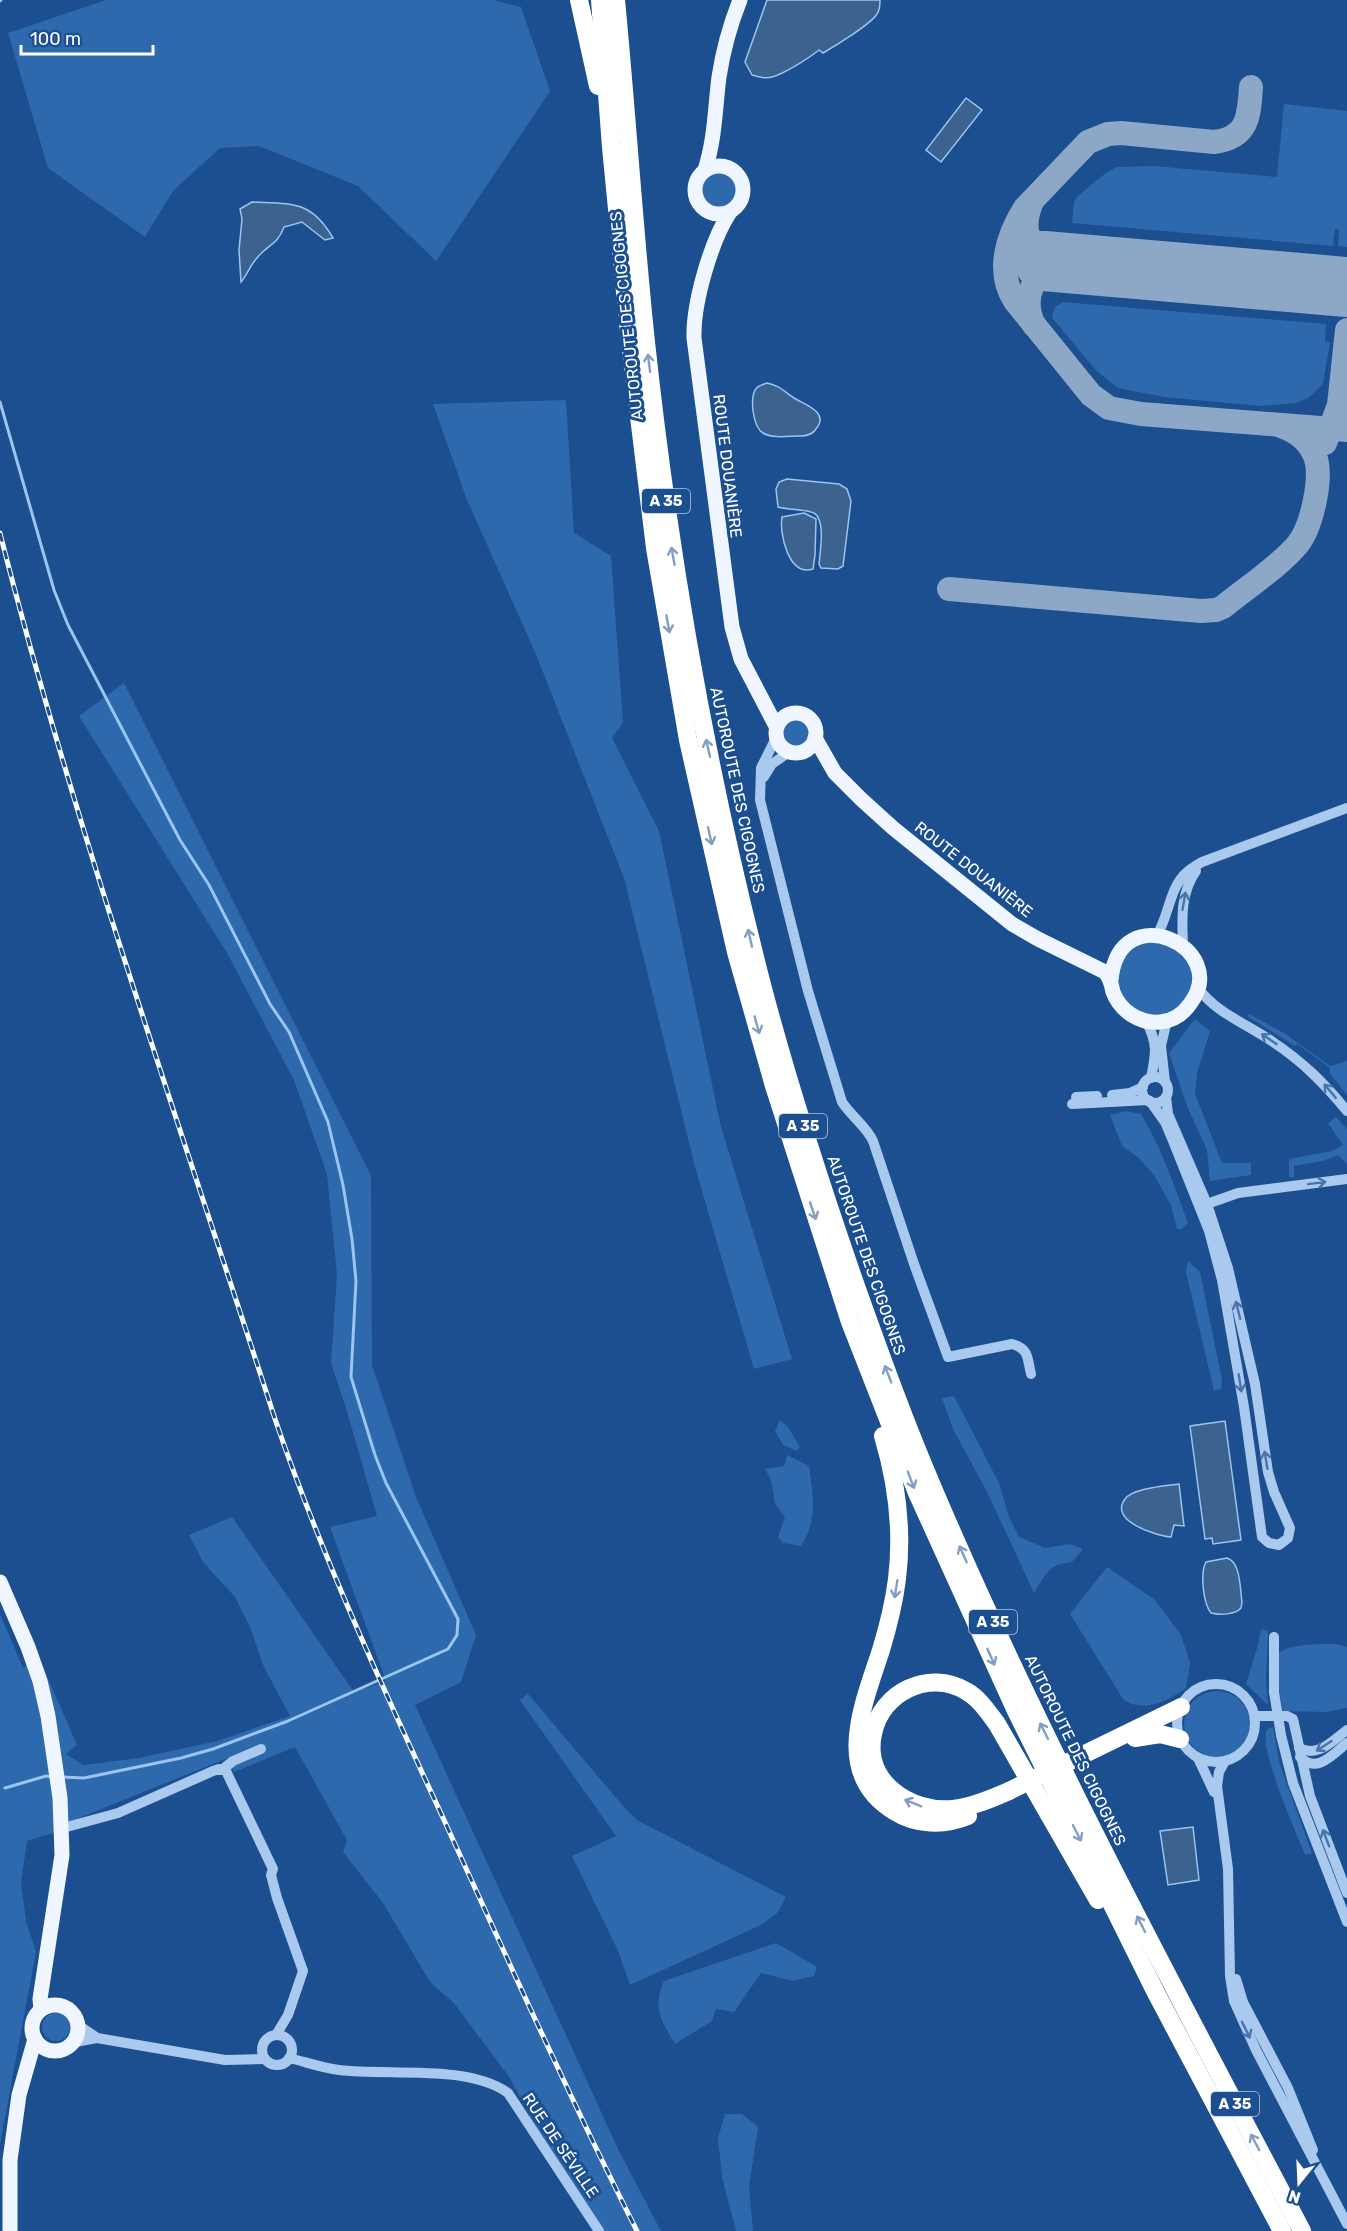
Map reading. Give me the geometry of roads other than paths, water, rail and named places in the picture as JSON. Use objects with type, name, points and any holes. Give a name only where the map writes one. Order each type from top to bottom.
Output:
[{"type":"highway","points":[[579,0],[611,147]]},
{"type":"highway","name":"AUTOROUTE DES CIGOGNES","points":[[600,0],[611,147],[655,548],[688,740],[736,952],[770,1074],[859,1347],[917,1493],[1016,1711],[1155,1991],[1282,2231]]},
{"type":"highway","name":"AUTOROUTE DES CIGOGNES","points":[[616,0],[646,342],[671,546],[705,735],[752,948],[789,1080],[824,1193],[876,1344],[932,1486],[1031,1706],[1168,1976],[1302,2231]]},
{"type":"highway","points":[[859,1347],[892,1466],[897,1495],[900,1541],[891,1616],[858,1724],[856,1744],[860,1766],[870,1789],[883,1803],[900,1814],[919,1821],[934,1823],[956,1820],[1181,1707]]},
{"type":"highway","points":[[1011,1794],[978,1804],[943,1809],[917,1805],[897,1795],[879,1775],[873,1759],[871,1744],[875,1726],[885,1708],[894,1697],[906,1689],[931,1682],[951,1684],[965,1690],[978,1700],[997,1724],[1059,1835],[1155,1991]]},
{"type":"highway","points":[[1098,1750],[1152,1734],[1180,1739]]},
{"type":"main road","points":[[727,167],[720,150],[716,124],[717,96],[724,51],[740,0]]},
{"type":"main road","points":[[705,170],[712,166],[727,167],[739,175],[744,190],[739,203],[730,212],[715,214],[706,211],[697,200],[695,193],[697,181],[705,170],[716,124]]},
{"type":"main road","name":"ROUTE DOUANIÈRE","points":[[706,211],[714,243]]},
{"type":"main road","name":"ROUTE DOUANIÈRE","points":[[730,212],[714,243],[695,311],[693,328],[732,627],[741,659],[776,732]]},
{"type":"main road","name":"ROUTE DOUANIÈRE","points":[[758,691],[773,703],[793,713]]},
{"type":"main road","points":[[793,713],[808,717],[815,726],[815,738],[811,747],[795,753],[779,745],[776,732],[782,718],[793,713]]},
{"type":"main road","name":"ROUTE DOUANIÈRE","points":[[815,738],[835,773],[875,813],[1004,918],[1038,939],[1105,972],[1111,980]]},
{"type":"main road","name":"ROUTE DOUANIÈRE","points":[[795,753],[835,773]]},
{"type":"main road","points":[[1157,935],[1171,938],[1184,945],[1191,954],[1199,976],[1198,988],[1193,1001],[1184,1011],[1167,1020],[1146,1021],[1135,1017],[1118,1002],[1111,980],[1116,958],[1129,943],[1138,938],[1157,935]]},
{"type":"main road","name":"ROUTE DOUANIÈRE","points":[[1074,956],[1116,958]]},
{"type":"main road","points":[[0,1581],[40,1681],[48,1716],[63,1828],[62,1855],[40,1999],[41,2009]]},
{"type":"main road","points":[[43,1978],[47,1991],[59,2006]]},
{"type":"main road","points":[[10,2231],[9,2160],[21,2086],[35,2039],[33,2027],[35,2018],[41,2009],[50,2005],[59,2006],[71,2012],[78,2025],[78,2036],[75,2042],[62,2050],[52,2051],[44,2056],[21,2086]]},
{"type":"main road","points":[[35,2039],[52,2051]]},
{"type":"street","points":[[776,732],[761,768],[760,800],[808,991],[840,1096],[849,1112],[870,1134],[873,1141],[948,1357],[1012,1344],[1026,1351],[1030,1374]]},
{"type":"street","points":[[760,782],[772,764],[795,753]]},
{"type":"street","points":[[1157,935],[1163,925],[1173,894],[1185,873],[1202,862],[1345,808]]},
{"type":"street","points":[[1184,945],[1182,919],[1185,894],[1188,882],[1202,862]]},
{"type":"street","points":[[1198,988],[1206,999],[1219,1009],[1273,1042],[1313,1071],[1347,1111]]},
{"type":"street","points":[[1146,1021],[1155,1036],[1156,1053],[1143,1094],[1165,1122],[1209,1231],[1231,1326],[1263,1538],[1269,1543],[1279,1545],[1288,1538],[1290,1528],[1268,1472],[1255,1384],[1228,1268],[1207,1204],[1168,1114],[1166,1097],[1168,1090],[1161,1046],[1167,1020]]},
{"type":"street","points":[[1165,1082],[1159,1078],[1124,1095],[1074,1100],[1160,1102],[1166,1097]]},
{"type":"street","points":[[1207,1204],[1238,1193],[1347,1179]]},
{"type":"street","points":[[1274,1637],[1274,1692],[1281,1735],[1293,1783],[1347,1922]]},
{"type":"street","points":[[1198,1758],[1215,1762],[1225,1761],[1244,1752],[1249,1745],[1255,1716],[1251,1703],[1233,1687],[1221,1684],[1200,1687],[1185,1700],[1178,1722],[1180,1739],[1198,1758],[1218,1807]]},
{"type":"street","points":[[1255,1716],[1287,1716],[1293,1719],[1310,1796],[1347,1893]]},
{"type":"street","points":[[1299,1753],[1319,1751],[1347,1730]]},
{"type":"street","points":[[1299,1753],[1307,1764],[1314,1765],[1322,1762],[1347,1743]]},
{"type":"street","points":[[63,1828],[118,1813],[213,1771],[223,1769],[226,1764],[261,1749]]},
{"type":"street","points":[[1225,1761],[1217,1778],[1218,1807],[1228,1869],[1230,1986],[1234,2001],[1256,2050],[1347,2224]]},
{"type":"street","points":[[223,1769],[229,1774],[273,1869],[271,1875],[303,1971],[281,2036],[290,2053]]},
{"type":"street","points":[[1230,1953],[1243,2002],[1274,2059],[1309,2138],[1319,2171]]},
{"type":"street","name":"RUE DE SÉVILLE","points":[[78,2025],[97,2038]]},
{"type":"street","points":[[264,2053],[266,2039],[281,2036]]},
{"type":"street","name":"RUE DE SÉVILLE","points":[[75,2042],[97,2038],[218,2059],[236,2060],[264,2053],[276,2064],[281,2064],[290,2053],[338,2070],[465,2077],[499,2086],[508,2093],[599,2231]]},
{"type":"street","points":[[1256,2050],[1274,2059]]},
{"type":"waterway","points":[[0,402],[54,590],[68,625],[180,840],[209,885],[270,1004],[289,1032],[328,1122],[343,1185],[356,1281],[351,1377],[386,1483],[458,1619],[457,1635],[448,1649],[288,1721],[213,1749],[181,1758],[84,1778],[62,1777]]},
{"type":"waterway","points":[[5,1788],[46,1776],[52,1777]]},
{"type":"railway","points":[[0,533],[95,868],[293,1470],[333,1572],[398,1721],[563,2078],[637,2231]]}]
